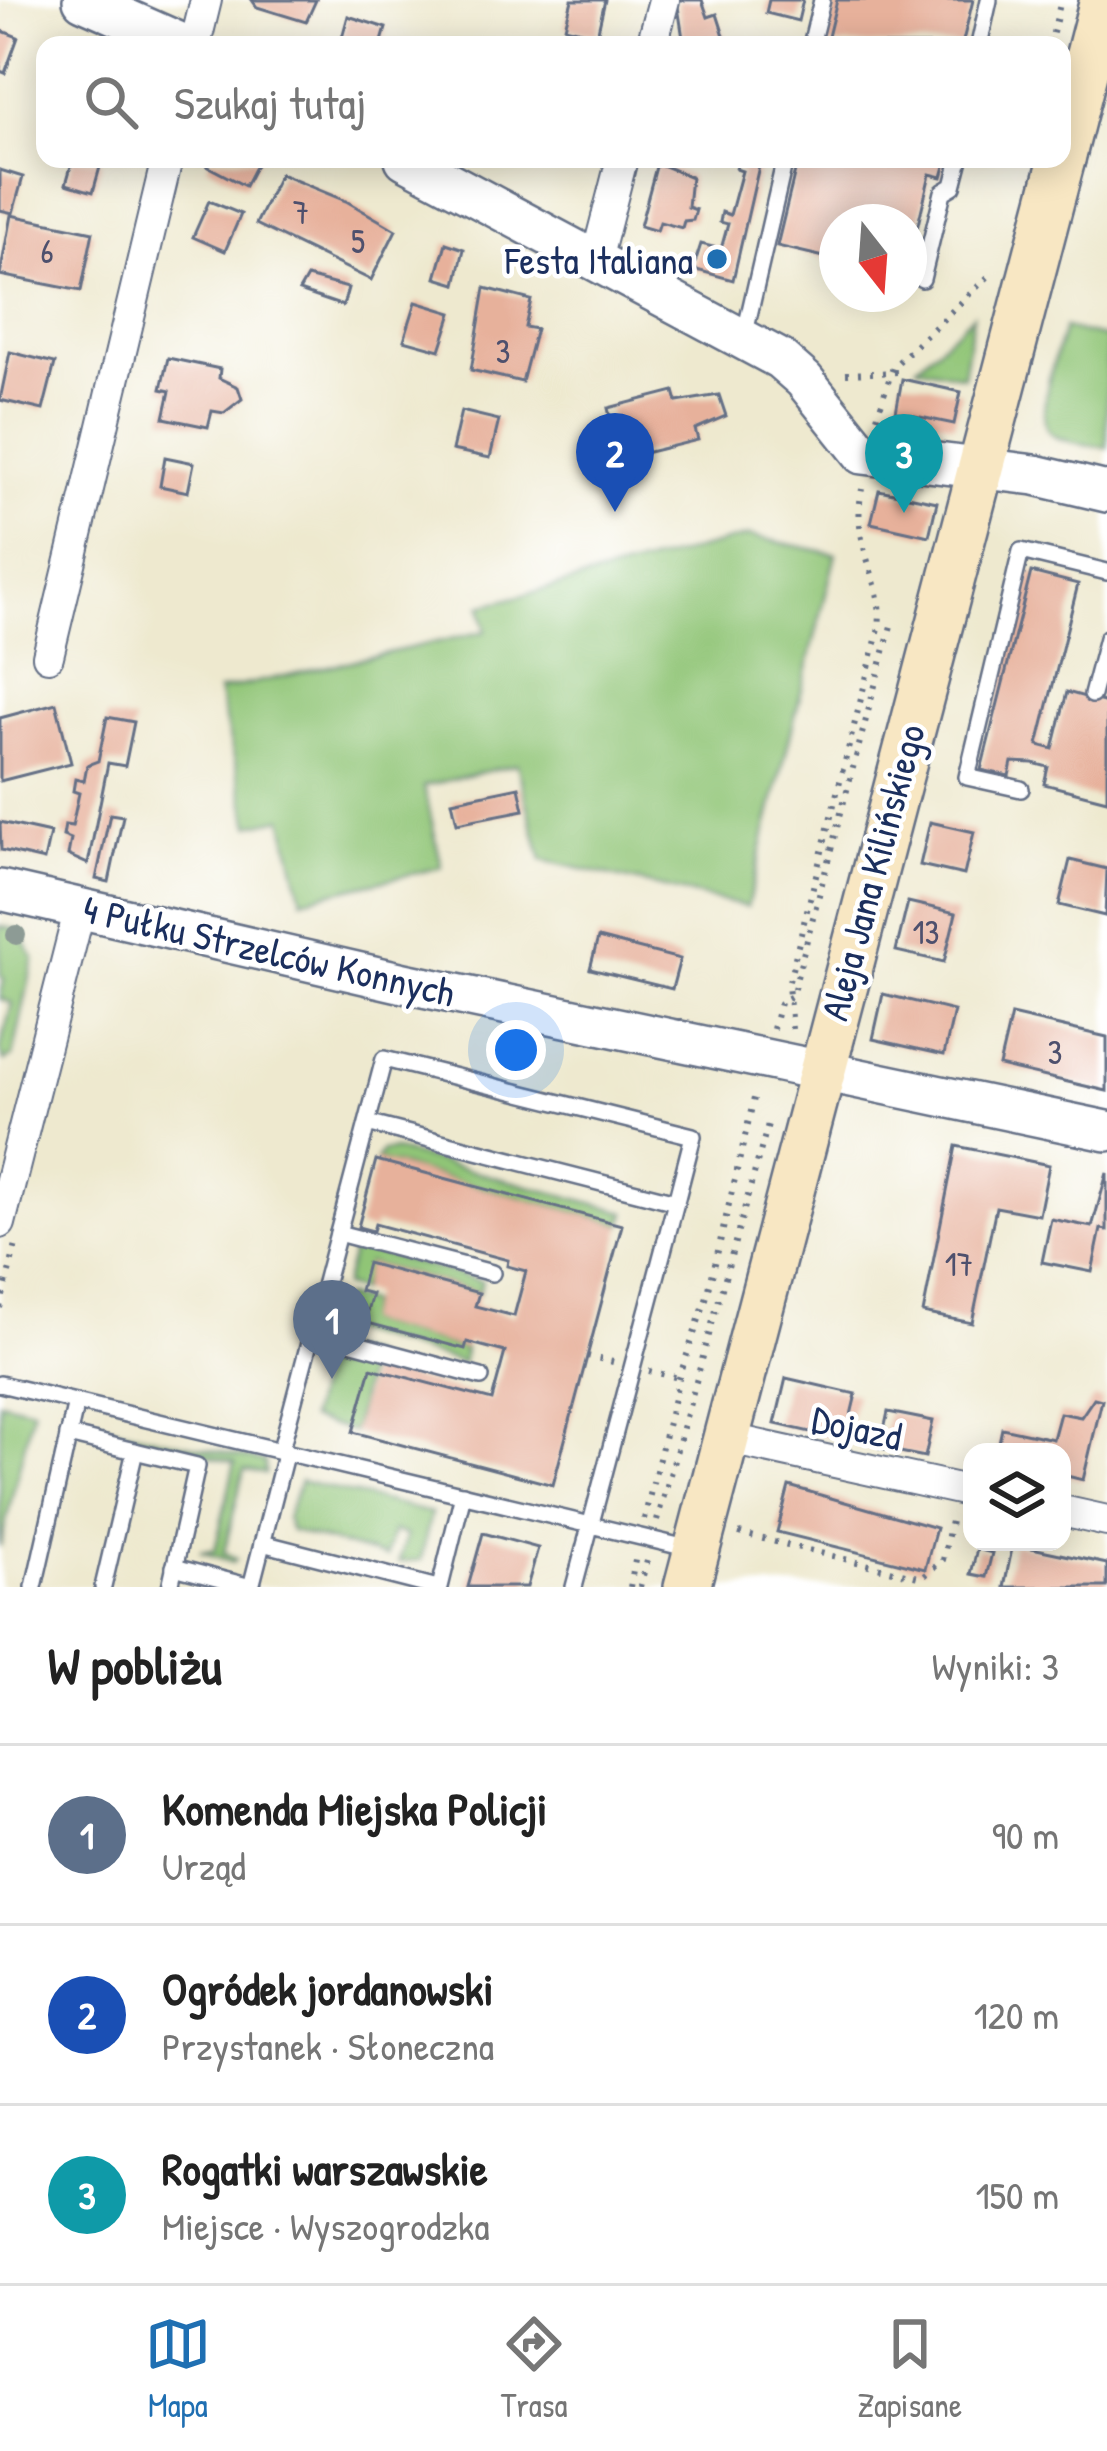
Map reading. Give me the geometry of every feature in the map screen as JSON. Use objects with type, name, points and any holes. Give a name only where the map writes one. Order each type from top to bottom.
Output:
[{"type":"main road","name":"Aleja Jana Kilińskiego","points":[[1071,87],[1103,0]]},
{"type":"main road","name":"Aleja Jana Kilińskiego","points":[[692,1569],[725,1438],[793,1053],[983,469],[1060,168]]},
{"type":"street","points":[[83,0],[165,36]]},
{"type":"street","points":[[197,36],[206,0]]},
{"type":"street","points":[[654,36],[664,0]]},
{"type":"street","points":[[48,656],[165,168]]},
{"type":"street","points":[[422,168],[794,370],[866,454],[1107,492]]},
{"type":"street","points":[[596,260],[620,168]]},
{"type":"street","name":"4 Pułku Strzelców Konnych","points":[[0,890],[404,983],[793,1053],[1107,1131]]},
{"type":"street","points":[[9,1231],[80,908]]},
{"type":"street","name":"Dojazd","points":[[725,1438],[962,1502]]},
{"type":"street","points":[[1071,1513],[1107,1521]]},
{"type":"lane","points":[[813,36],[822,0]]},
{"type":"lane","points":[[981,36],[989,0]]},
{"type":"lane","points":[[743,340],[783,168]]},
{"type":"lane","points":[[927,259],[943,193],[953,186],[957,168]]},
{"type":"lane","points":[[1021,789],[967,777],[1021,551],[1107,572]]},
{"type":"lane","points":[[1092,695],[1107,638]]},
{"type":"lane","points":[[174,1567],[251,1587],[383,1060],[693,1136],[574,1587]]},
{"type":"lane","points":[[367,1123],[676,1202]]},
{"type":"lane","points":[[338,1233],[492,1273]]},
{"type":"lane","points":[[312,1332],[481,1376]]},
{"type":"lane","points":[[0,1384],[646,1537],[692,1569]]},
{"type":"lane","points":[[34,1587],[76,1402]]},
{"type":"lane","points":[[68,1436],[197,1466],[170,1587]]},
{"type":"lane","points":[[103,1587],[135,1451]]},
{"type":"lane","points":[[262,1543],[437,1587],[463,1494]]},
{"type":"path","points":[[1052,36],[1061,0]]},
{"type":"path","points":[[793,1053],[788,999],[879,628],[879,602],[856,518],[866,454],[888,373],[992,276],[996,257]]},
{"type":"path","points":[[846,374],[900,372]]},
{"type":"path","points":[[793,1053],[780,1003],[788,999],[892,622]]},
{"type":"path","points":[[640,1587],[646,1537],[758,1096],[738,1084]]},
{"type":"path","points":[[630,1587],[754,1156],[771,1116]]},
{"type":"path","points":[[0,1309],[9,1231]]},
{"type":"path","points":[[739,1533],[922,1578],[943,1560],[962,1502]]},
{"type":"green space","points":[[973,315],[963,376],[917,366]]},
{"type":"green space","points":[[1064,328],[1107,338],[1107,448],[1062,439],[1045,425],[1048,382]]},
{"type":"green space","points":[[749,536],[836,554],[747,907],[542,860],[517,764],[424,786],[442,867],[302,899],[283,818],[250,825],[218,691],[486,631],[481,606]]},
{"type":"green space","points":[[0,926],[18,930],[34,958],[13,1057],[4,1061],[0,1050],[12,1003],[0,999],[4,978],[0,976]]},
{"type":"green space","points":[[394,1150],[626,1212],[622,1225],[376,1160],[382,1151]]},
{"type":"green space","points":[[359,1248],[482,1281],[479,1293],[368,1263],[360,1291],[343,1286],[352,1252]]},
{"type":"green space","points":[[341,1299],[369,1303],[365,1322],[465,1349],[462,1363],[336,1328]]},
{"type":"green space","points":[[338,1347],[369,1355],[353,1432],[309,1419],[326,1350]]},
{"type":"green space","points":[[0,1401],[33,1409],[0,1547]]},
{"type":"green space","points":[[87,1422],[265,1462],[265,1474],[244,1470],[224,1552],[236,1559],[200,1551],[215,1550],[235,1462],[86,1427]]},
{"type":"green space","points":[[300,1481],[431,1513],[421,1560],[399,1562],[406,1535],[393,1531],[386,1557],[291,1531],[286,1518]]},
{"type":"building","points":[[252,0],[316,0],[306,22],[257,7]]},
{"type":"building","points":[[572,0],[605,0],[597,35],[565,27]]},
{"type":"building","points":[[677,0],[702,0],[708,17],[717,14],[724,36],[683,36]]},
{"type":"building","points":[[769,0],[803,0],[798,21],[766,13]]},
{"type":"building","points":[[837,0],[973,0],[964,36],[828,36]]},
{"type":"building","points":[[348,16],[386,28],[384,36],[342,36]]},
{"type":"building","points":[[0,30],[18,37],[5,73],[0,71]]},
{"type":"building","points":[[70,168],[100,168],[93,192],[66,184]]},
{"type":"building","points":[[211,168],[254,168],[245,186]]},
{"type":"building","points":[[656,168],[691,177],[688,207],[696,210],[693,220],[684,221],[682,228],[660,222],[657,231],[640,226]]},
{"type":"building","points":[[759,168],[733,280],[693,269],[701,244],[721,249],[728,224],[720,222],[722,212],[730,215],[742,171],[736,169]]},
{"type":"building","points":[[796,168],[944,168],[942,177],[930,174],[923,204],[819,204],[819,256],[777,246]]},
{"type":"building","points":[[0,170],[23,177],[13,213],[0,210]]},
{"type":"building","points":[[280,174],[346,201],[396,230],[371,280],[256,224]]},
{"type":"building","points":[[209,201],[241,214],[225,251],[193,237]]},
{"type":"building","points":[[11,215],[93,232],[81,291],[0,275]]},
{"type":"building","points":[[446,243],[464,249],[456,284],[436,278]]},
{"type":"building","points":[[307,277],[348,288],[343,306],[299,291]]},
{"type":"building","points":[[485,288],[531,300],[525,327],[536,329],[522,382],[471,370]]},
{"type":"building","points":[[416,302],[452,313],[440,350],[404,340]]},
{"type":"building","points":[[10,352],[55,363],[43,410],[0,400]]},
{"type":"building","points":[[168,358],[220,369],[219,378],[238,387],[242,399],[224,413],[212,411],[208,427],[164,418],[170,391],[161,389]]},
{"type":"building","points":[[902,379],[961,392],[954,424],[896,412]]},
{"type":"building","points":[[674,391],[677,402],[719,395],[726,416],[695,429],[698,440],[620,459],[608,408]]},
{"type":"building","points":[[461,411],[499,420],[490,458],[452,450]]},
{"type":"building","points":[[165,457],[194,463],[188,492],[160,486]]},
{"type":"building","points":[[879,490],[937,502],[929,536],[871,523]]},
{"type":"building","points":[[1031,572],[1078,584],[1038,745],[1053,749],[1067,692],[1107,703],[1107,800],[1044,784],[1048,767],[1033,763],[1012,762],[1009,776],[981,770]]},
{"type":"building","points":[[56,703],[71,763],[0,781],[0,718]]},
{"type":"building","points":[[107,717],[134,722],[125,766],[108,763],[88,864],[68,855],[71,839],[63,836],[65,825],[72,826],[79,793],[73,791],[75,779],[84,781],[87,765],[98,761]]},
{"type":"building","points":[[519,787],[524,810],[457,823],[452,801]]},
{"type":"building","points":[[110,814],[123,816],[109,882],[96,879]]},
{"type":"building","points":[[0,822],[50,833],[44,860],[1,850]]},
{"type":"building","points":[[930,822],[974,832],[964,875],[920,865]]},
{"type":"building","points":[[1070,860],[1107,869],[1105,916],[1059,905]]},
{"type":"building","points":[[908,902],[956,913],[944,962],[896,951]]},
{"type":"building","points":[[598,938],[680,959],[672,989],[590,969]]},
{"type":"building","points":[[883,994],[954,1011],[944,1055],[873,1039]]},
{"type":"building","points":[[1011,1015],[1107,1037],[1107,1091],[999,1066]]},
{"type":"building","points":[[956,1146],[1049,1165],[1039,1215],[996,1207],[972,1323],[923,1313]]},
{"type":"building","points":[[376,1160],[622,1225],[553,1485],[353,1432],[371,1368],[492,1400],[505,1352],[467,1342],[465,1349],[364,1322],[372,1294],[360,1291],[367,1263],[479,1293],[475,1306],[514,1316],[526,1271],[507,1266],[508,1260],[375,1224],[373,1231],[358,1227]]},
{"type":"building","points":[[1107,1173],[1107,1230],[1101,1229],[1092,1272],[1042,1262],[1051,1219],[1092,1227]]},
{"type":"building","points":[[786,1378],[856,1394],[845,1440],[775,1424]]},
{"type":"building","points":[[1094,1398],[1102,1400],[1083,1480],[1071,1477],[1071,1443],[999,1443],[1002,1428],[1053,1439],[1060,1413],[1081,1417]]},
{"type":"building","points":[[888,1412],[933,1421],[925,1457],[880,1448]]},
{"type":"building","points":[[789,1486],[936,1528],[925,1569],[777,1532]]},
{"type":"building","points":[[483,1533],[538,1548],[527,1587],[468,1587]]},
{"type":"building","points":[[977,1551],[992,1553],[986,1577],[971,1574]]},
{"type":"building","points":[[1012,1551],[1046,1551],[1107,1564],[1107,1587],[1004,1587]]},
{"type":"place","name":"Festa Italiana","points":[[717,259]]},
{"type":"place","name":"Ogródek jordanowski","points":[[615,512]]},
{"type":"place","name":"Rogatki warszawskie","points":[[904,513]]},
{"type":"place","name":"Komenda Miejska Policji","points":[[332,1379]]}]
